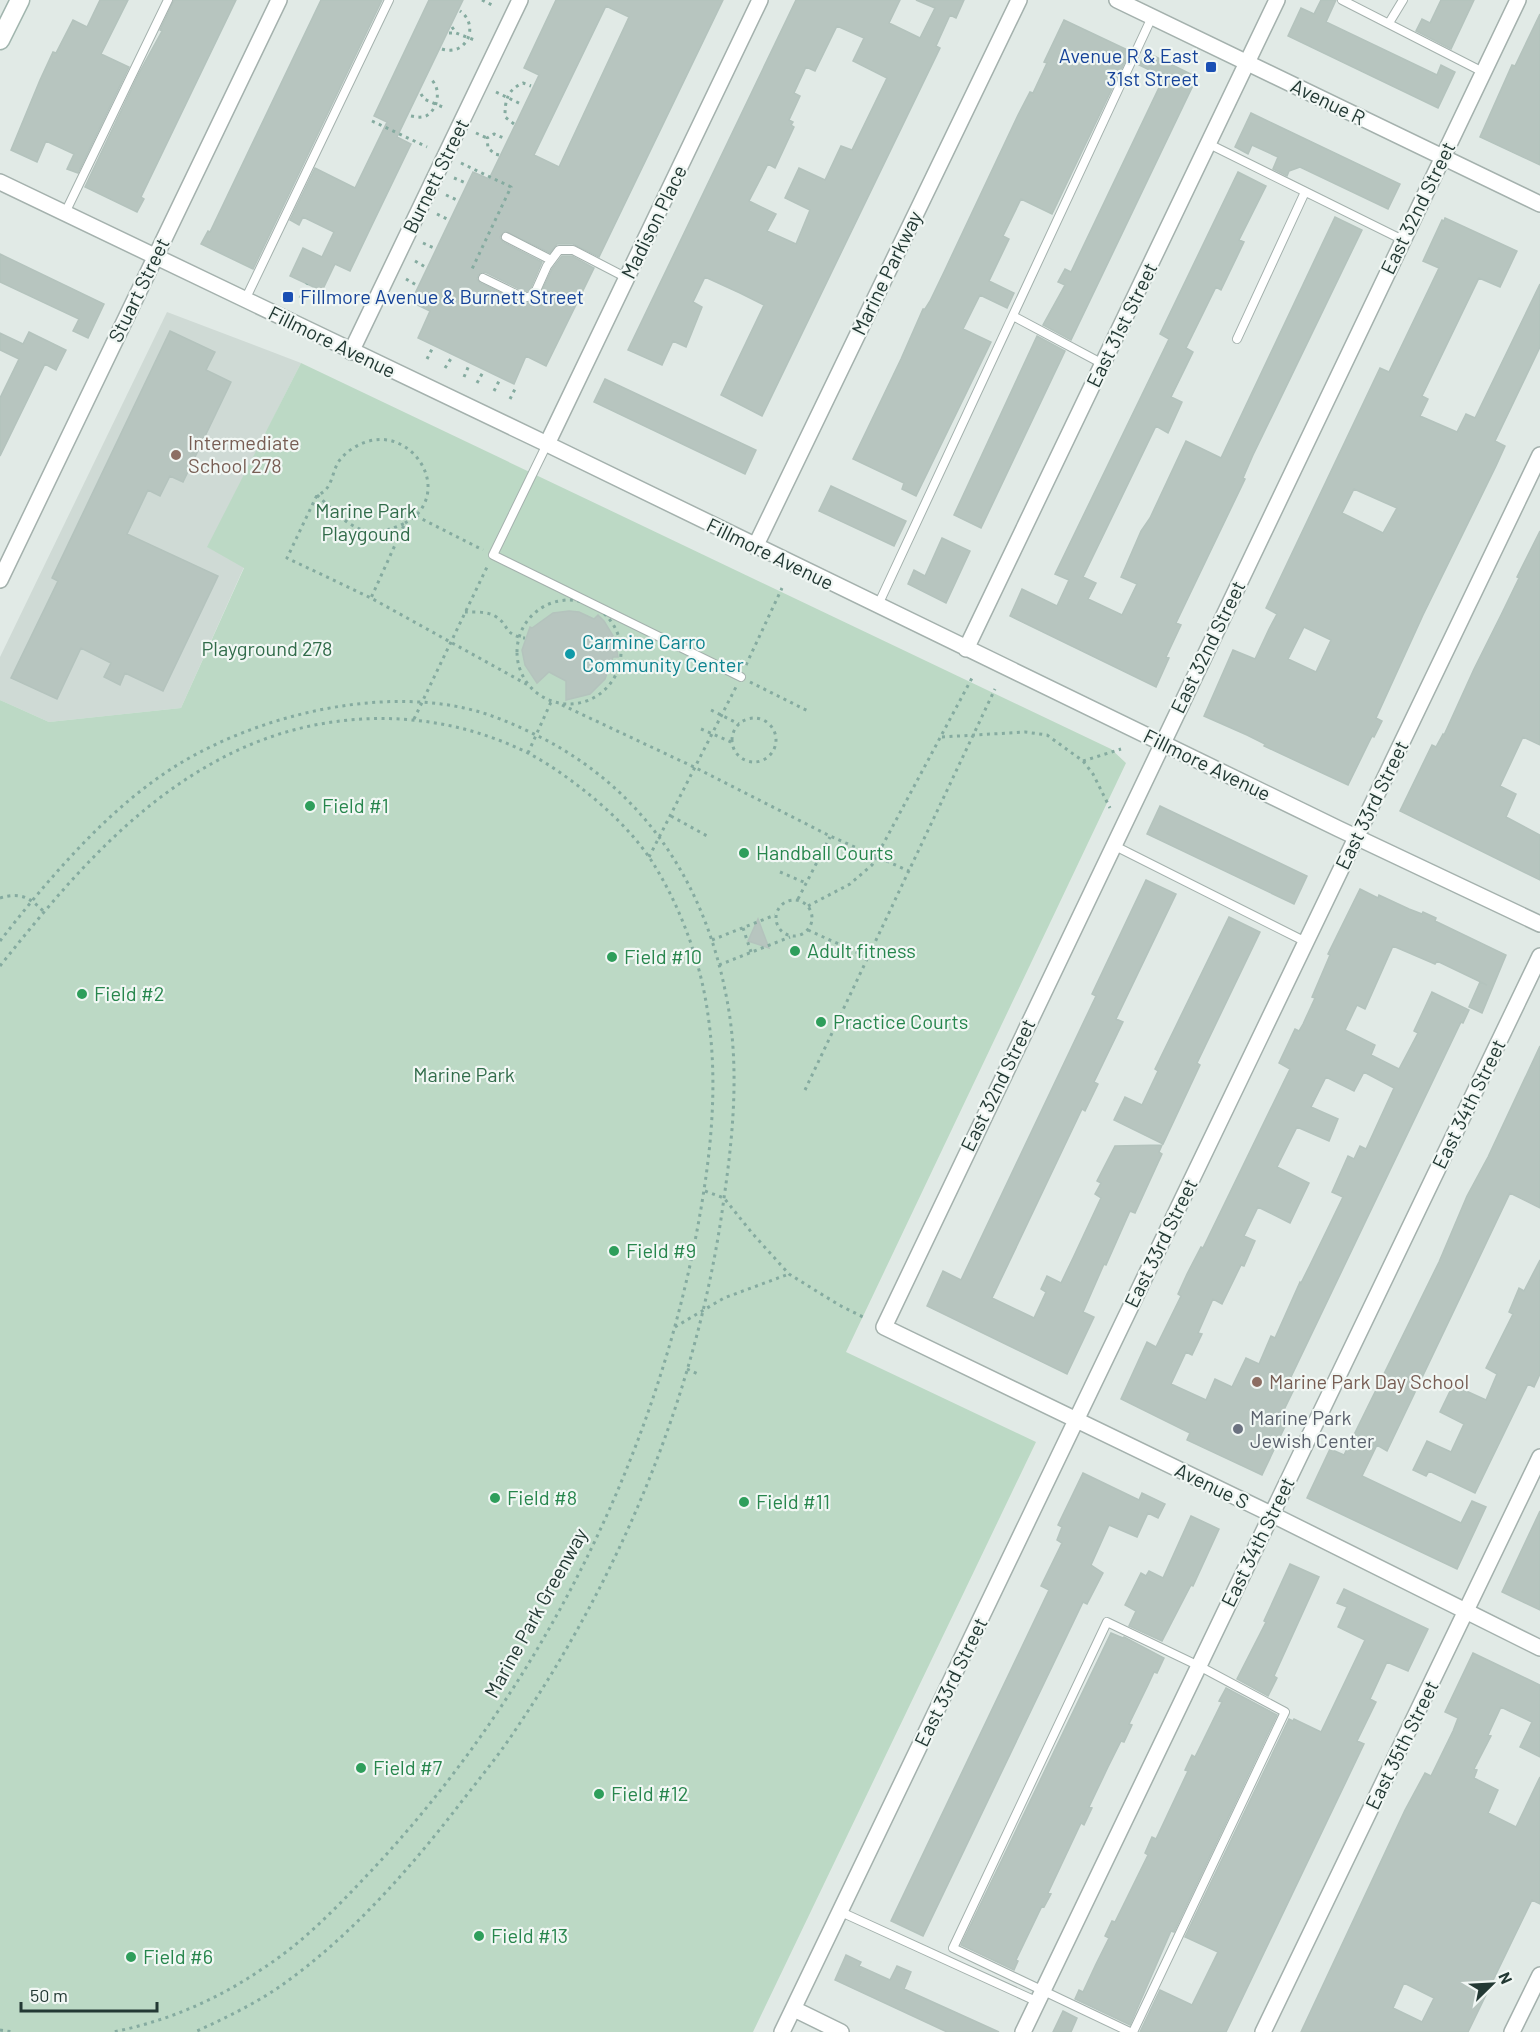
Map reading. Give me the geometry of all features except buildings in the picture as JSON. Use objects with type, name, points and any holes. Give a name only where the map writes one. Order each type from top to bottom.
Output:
[{"type":"main road","points":[[0,40],[20,0]]},
{"type":"street","name":"Stuart Street","points":[[0,580],[279,0]]},
{"type":"street","name":"Burnett Street","points":[[351,352],[520,0]]},
{"type":"street","name":"Madison Place","points":[[547,444],[760,0]]},
{"type":"street","name":"Marine Parkway","points":[[755,547],[1019,0]]},
{"type":"street","name":"Avenue R","points":[[1117,0],[1540,204]]},
{"type":"street","name":"East 31st Street","points":[[966,649],[1278,0]]},
{"type":"street","name":"East 32nd Street","points":[[884,1327],[1161,743],[1518,0]]},
{"type":"street","name":"Fillmore Avenue","points":[[0,182],[547,444],[1356,838],[1540,924]]},
{"type":"street","name":"East 33rd Street","points":[[783,2032],[1540,455]]},
{"type":"street","name":"East 34th Street","points":[[1023,2032],[1540,956]]},
{"type":"street","name":"Avenue S","points":[[884,1327],[1271,1514],[1540,1648]]},
{"type":"street","name":"East 35th Street","points":[[1263,2032],[1540,1457]]},
{"type":"street","points":[[1512,2032],[1540,1975]]},
{"type":"street","points":[[794,2009],[841,2032]]},
{"type":"lane","points":[[65,213],[168,0]]},
{"type":"lane","points":[[245,300],[389,0]]},
{"type":"lane","points":[[1342,0],[1484,72]]},
{"type":"lane","points":[[1389,23],[1403,0]]},
{"type":"lane","points":[[878,606],[1152,17]]},
{"type":"lane","points":[[1209,144],[1403,240]]},
{"type":"lane","points":[[1237,339],[1305,192]]},
{"type":"lane","points":[[506,237],[551,260]]},
{"type":"lane","points":[[483,278],[524,298],[534,295],[546,266],[559,250],[573,250],[627,278]]},
{"type":"lane","points":[[1013,316],[1103,364]]},
{"type":"lane","points":[[547,444],[493,555],[741,677]]},
{"type":"lane","points":[[1113,845],[1306,942]]},
{"type":"lane","points":[[841,1912],[1040,1996],[1131,2032],[1285,1712],[1199,1666],[1107,1623],[953,1948],[1040,1996]]},
{"type":"path","points":[[482,0],[494,6]]},
{"type":"path","points":[[442,49],[450,52],[458,50],[467,37],[470,28],[469,21],[459,10]]},
{"type":"path","points":[[452,27],[456,33]]},
{"type":"path","points":[[449,33],[456,33],[477,41]]},
{"type":"path","points":[[411,116],[429,114],[435,104],[438,94],[437,86],[429,78]]},
{"type":"path","points":[[514,124],[505,117],[507,97],[513,88],[523,84],[531,86]]},
{"type":"path","points":[[496,92],[523,105]]},
{"type":"path","points":[[421,94],[424,99],[445,108]]},
{"type":"path","points":[[419,100],[424,99]]},
{"type":"path","points":[[372,121],[427,147]]},
{"type":"path","points":[[476,133],[487,138]]},
{"type":"path","points":[[487,138],[494,134],[506,139]]},
{"type":"path","points":[[487,138],[488,148],[497,156]]},
{"type":"path","points":[[461,163],[511,188],[471,272],[483,278]]},
{"type":"path","points":[[454,178],[466,183]]},
{"type":"path","points":[[446,195],[457,200]]},
{"type":"path","points":[[437,214],[449,220]]},
{"type":"path","points":[[423,243],[434,248]]},
{"type":"path","points":[[415,261],[427,268]]},
{"type":"path","points":[[406,279],[418,286]]},
{"type":"path","points":[[300,298],[307,284]]},
{"type":"path","points":[[427,359],[433,347]]},
{"type":"path","points":[[445,368],[452,357]]},
{"type":"path","points":[[464,377],[469,365]]},
{"type":"path","points":[[477,383],[483,372]]},
{"type":"path","points":[[494,391],[500,379]]},
{"type":"path","points":[[510,399],[516,387]]},
{"type":"path","points":[[317,495],[341,518],[359,530],[385,532],[405,523],[416,516],[426,500],[428,485],[420,460],[404,446],[390,440],[374,440],[354,447],[339,460],[327,490],[317,495],[287,558],[371,598],[528,685],[542,698],[562,705],[696,768],[830,836],[909,871]]},
{"type":"path","points":[[414,719],[493,555],[416,516]]},
{"type":"path","points":[[371,598],[405,523]]},
{"type":"path","points":[[649,857],[723,716],[782,588]]},
{"type":"path","points":[[528,685],[518,662],[517,650],[519,637],[533,614],[544,606],[570,600],[597,606],[609,619],[618,635],[622,652],[618,670],[610,686],[596,697],[580,704],[562,705]]},
{"type":"path","points":[[465,612],[494,615],[512,636],[525,638]]},
{"type":"path","points":[[741,677],[808,711]]},
{"type":"path","points":[[808,906],[850,884],[865,873],[878,856],[972,678]]},
{"type":"path","points":[[806,1090],[867,957],[996,689]]},
{"type":"path","points":[[528,753],[551,702]]},
{"type":"path","name":"Marine Park Greenway","points":[[0,941],[72,857],[120,809],[163,774],[220,742],[271,722],[329,708],[362,704],[421,703],[460,706],[513,723],[564,750],[601,775],[631,802],[660,836],[688,883],[712,940],[731,1024],[734,1095],[730,1152],[720,1233],[702,1312],[687,1369],[648,1481],[594,1598],[551,1676],[496,1757],[423,1851],[390,1888],[326,1950],[281,1986],[233,2014],[195,2032]]},
{"type":"path","points":[[711,710],[739,724]]},
{"type":"path","name":"Marine Park Greenway","points":[[0,966],[44,912],[98,853],[141,812],[181,782],[245,747],[280,734],[326,723],[375,718],[414,719],[476,733],[528,753],[558,771],[603,806],[649,857],[670,894],[684,926],[702,980],[708,1011],[714,1076],[714,1104],[704,1191],[675,1327],[661,1375],[624,1474],[567,1596],[499,1710],[446,1785],[415,1823],[341,1903],[290,1950],[231,1989],[150,2024],[113,2032]]},
{"type":"path","points":[[748,718],[763,720],[774,731],[775,746],[768,758],[755,763],[736,755],[731,742],[732,734],[739,724],[748,718]]},
{"type":"path","points":[[701,729],[731,742]]},
{"type":"path","points":[[941,736],[1037,732],[1047,735],[1083,761],[1093,774],[1110,808]]},
{"type":"path","points":[[1083,761],[1121,749]]},
{"type":"path","points":[[670,816],[709,837]]},
{"type":"path","points":[[798,899],[830,836]]},
{"type":"path","points":[[780,872],[806,883]]},
{"type":"path","points":[[0,898],[13,894],[33,900],[44,912]]},
{"type":"path","points":[[712,940],[775,915],[781,904],[786,901],[798,899],[811,910],[813,922],[802,935],[790,936],[719,965]]},
{"type":"path","points":[[775,915],[780,931],[790,936]]},
{"type":"path","points":[[743,928],[751,952]]},
{"type":"path","points":[[808,930],[867,957]]},
{"type":"path","points":[[704,1191],[724,1198],[789,1274],[865,1318]]},
{"type":"path","points":[[675,1327],[724,1298],[789,1274]]},
{"type":"path","points":[[687,1369],[698,1374]]},
{"type":"path","points":[[0,2030],[13,2032]]},
{"type":"shaded area","name":"Intermediate School 278","points":[[167,312],[301,363],[208,547],[244,567],[181,708],[49,722],[0,700],[0,657]]},
{"type":"green space","name":"Marine Park","points":[[301,363],[1111,749],[1126,763],[846,1352],[1036,1442],[753,2032],[0,2032],[0,700],[49,722],[181,708],[244,568],[207,547]]},
{"type":"place","name":"Avenue R & East 31st Street","points":[[1211,67]]},
{"type":"place","name":"Fillmore Avenue & Burnett Street","points":[[288,297]]},
{"type":"place","name":"Intermediate School 278","points":[[176,455]]},
{"type":"place","name":"Carmine Carro Community Center","points":[[570,654]]},
{"type":"place","name":"Field #1","points":[[310,806]]},
{"type":"place","name":"Handball Courts","points":[[744,853]]},
{"type":"place","name":"Adult fitness","points":[[795,951]]},
{"type":"place","name":"Field #10","points":[[612,957]]},
{"type":"place","name":"Field #2","points":[[82,994]]},
{"type":"place","name":"Practice Courts","points":[[821,1022]]},
{"type":"place","name":"Field #9","points":[[614,1251]]},
{"type":"place","name":"Marine Park Day School","points":[[1257,1382]]},
{"type":"place","name":"Marine Park Jewish Center","points":[[1238,1429]]},
{"type":"place","name":"Field #8","points":[[495,1498]]},
{"type":"place","name":"Field #11","points":[[744,1502]]},
{"type":"place","name":"Field #7","points":[[361,1768]]},
{"type":"place","name":"Field #12","points":[[599,1794]]},
{"type":"place","name":"Field #13","points":[[479,1936]]},
{"type":"place","name":"Field #6","points":[[131,1957]]},
{"type":"park label","name":"Marine Park Playgound","points":[[366,522]]},
{"type":"park label","name":"Playground 278","points":[[267,649]]}]
